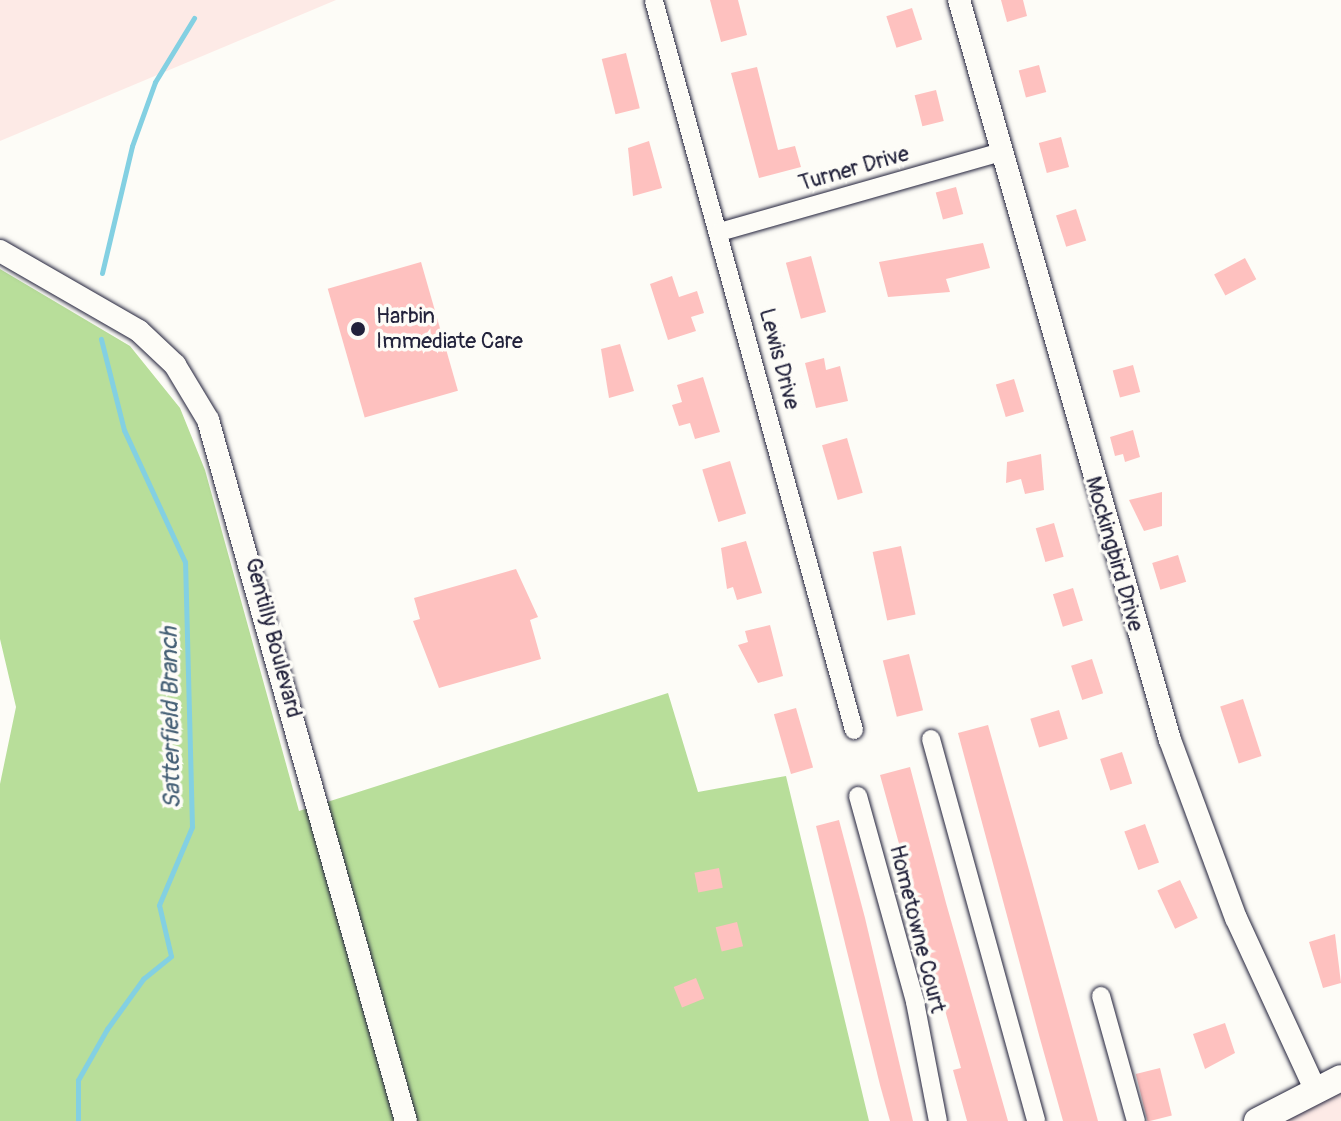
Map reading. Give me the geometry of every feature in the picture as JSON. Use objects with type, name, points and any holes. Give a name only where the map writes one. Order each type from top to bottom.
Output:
[{"type":"main road","points":[[1257,1121],[1341,1078]]},
{"type":"street","name":"Mockingbird Drive","points":[[959,0],[1170,740],[1236,918],[1316,1091]]},
{"type":"street","name":"Lewis Drive","points":[[654,1],[720,232],[854,730]]},
{"type":"street","name":"Turner Drive","points":[[720,232],[1001,152]]},
{"type":"street","name":"Gentilly Boulevard","points":[[0,251],[139,331],[175,365],[208,420],[406,1121]]},
{"type":"street","points":[[931,739],[1036,1121]]},
{"type":"street","name":"Hometowne Court","points":[[858,796],[915,1002],[938,1121]]},
{"type":"street","points":[[1101,996],[1136,1121]]},
{"type":"shaded area","points":[[0,0],[336,0],[0,141]]},
{"type":"shaded area","points":[[1341,1080],[1341,1121],[1266,1121]]},
{"type":"green space","points":[[0,269],[130,346],[180,408],[205,470],[299,811],[668,693],[698,792],[786,776],[869,1121],[0,1121],[0,784],[16,707],[0,639]]},
{"type":"building","points":[[710,0],[738,0],[747,35],[721,42]]},
{"type":"building","points":[[1001,0],[1023,0],[1027,16],[1007,22]]},
{"type":"building","points":[[912,8],[922,39],[897,48],[886,16]]},
{"type":"building","points":[[626,53],[640,108],[616,114],[602,59]]},
{"type":"building","points":[[1039,65],[1046,92],[1026,97],[1019,70]]},
{"type":"building","points":[[757,67],[778,150],[795,146],[801,167],[759,178],[731,73]]},
{"type":"building","points":[[936,90],[944,121],[922,126],[915,95]]},
{"type":"building","points":[[1061,137],[1069,167],[1047,173],[1039,143]]},
{"type":"building","points":[[649,141],[662,188],[633,196],[628,148]]},
{"type":"building","points":[[956,187],[963,214],[943,219],[936,192]]},
{"type":"building","points":[[1076,209],[1086,240],[1066,247],[1056,215]]},
{"type":"building","points":[[983,243],[990,268],[946,279],[950,292],[888,297],[879,262]]},
{"type":"building","points":[[811,256],[826,312],[801,319],[786,263]]},
{"type":"building","points":[[1245,258],[1256,279],[1225,296],[1214,274]]},
{"type":"building","points":[[421,262],[458,391],[365,418],[328,289]]},
{"type":"building","points":[[672,276],[679,297],[697,291],[704,313],[691,317],[696,331],[668,340],[650,284]]},
{"type":"building","points":[[620,344],[634,391],[609,398],[601,349]]},
{"type":"building","points":[[824,358],[826,370],[840,366],[848,401],[816,408],[805,363]]},
{"type":"building","points":[[1133,365],[1140,392],[1120,397],[1113,370]]},
{"type":"building","points":[[703,377],[720,432],[695,439],[690,423],[679,426],[672,405],[682,402],[677,385]]},
{"type":"building","points":[[1014,379],[1024,412],[1006,417],[996,385]]},
{"type":"building","points":[[1133,430],[1140,457],[1125,462],[1123,454],[1115,456],[1110,437]]},
{"type":"building","points":[[847,438],[863,493],[838,500],[822,445]]},
{"type":"building","points":[[1041,454],[1044,490],[1025,494],[1021,479],[1006,483],[1007,462]]},
{"type":"building","points":[[730,461],[746,514],[718,522],[702,469]]},
{"type":"building","points":[[1162,492],[1162,526],[1144,531],[1129,500]]},
{"type":"building","points":[[1054,523],[1064,557],[1045,562],[1036,528]]},
{"type":"building","points":[[746,541],[762,593],[737,600],[733,587],[727,589],[721,548]]},
{"type":"building","points":[[901,546],[916,614],[887,620],[873,552]]},
{"type":"building","points":[[1178,555],[1186,582],[1160,590],[1152,563]]},
{"type":"building","points":[[516,569],[538,617],[530,620],[541,659],[439,688],[413,621],[420,619],[414,598]]},
{"type":"building","points":[[1073,588],[1083,621],[1063,627],[1053,594]]},
{"type":"building","points":[[770,625],[783,676],[758,683],[738,645],[748,642],[745,631]]},
{"type":"building","points":[[909,654],[923,710],[897,717],[883,661]]},
{"type":"building","points":[[1092,659],[1103,693],[1082,700],[1071,666]]},
{"type":"building","points":[[1243,699],[1262,756],[1239,763],[1220,706]]},
{"type":"building","points":[[796,708],[813,768],[791,774],[774,714]]},
{"type":"building","points":[[1059,710],[1068,739],[1039,747],[1030,719]]},
{"type":"building","points":[[988,725],[1098,1121],[1063,1121],[1039,1035],[958,733]]},
{"type":"building","points":[[1122,752],[1132,783],[1110,790],[1100,759]]},
{"type":"building","points":[[910,767],[1008,1121],[967,1121],[953,1070],[961,1068],[880,775]]},
{"type":"building","points":[[839,820],[913,1121],[890,1121],[816,826]]},
{"type":"building","points":[[1145,824],[1159,863],[1138,870],[1124,832]]},
{"type":"building","points":[[719,868],[723,888],[698,892],[694,873]]},
{"type":"building","points":[[1180,880],[1198,918],[1175,929],[1157,891]]},
{"type":"building","points":[[737,922],[743,946],[722,952],[716,927]]},
{"type":"building","points":[[1335,934],[1341,983],[1323,988],[1309,942]]},
{"type":"building","points":[[696,978],[704,998],[682,1007],[674,987]]},
{"type":"building","points":[[1225,1023],[1235,1053],[1205,1069],[1193,1034]]},
{"type":"building","points":[[1160,1068],[1172,1116],[1147,1121],[1136,1074]]},
{"type":"waterway","name":"Satterfield Branch","points":[[102,273],[132,146],[155,82],[194,18]]},
{"type":"waterway","name":"Satterfield Branch","points":[[78,1121],[78,1080],[107,1029],[143,979],[171,956],[159,905],[192,827],[185,562],[124,430],[101,339]]},
{"type":"place","name":"Harbin Immediate Care","points":[[358,329]]}]
